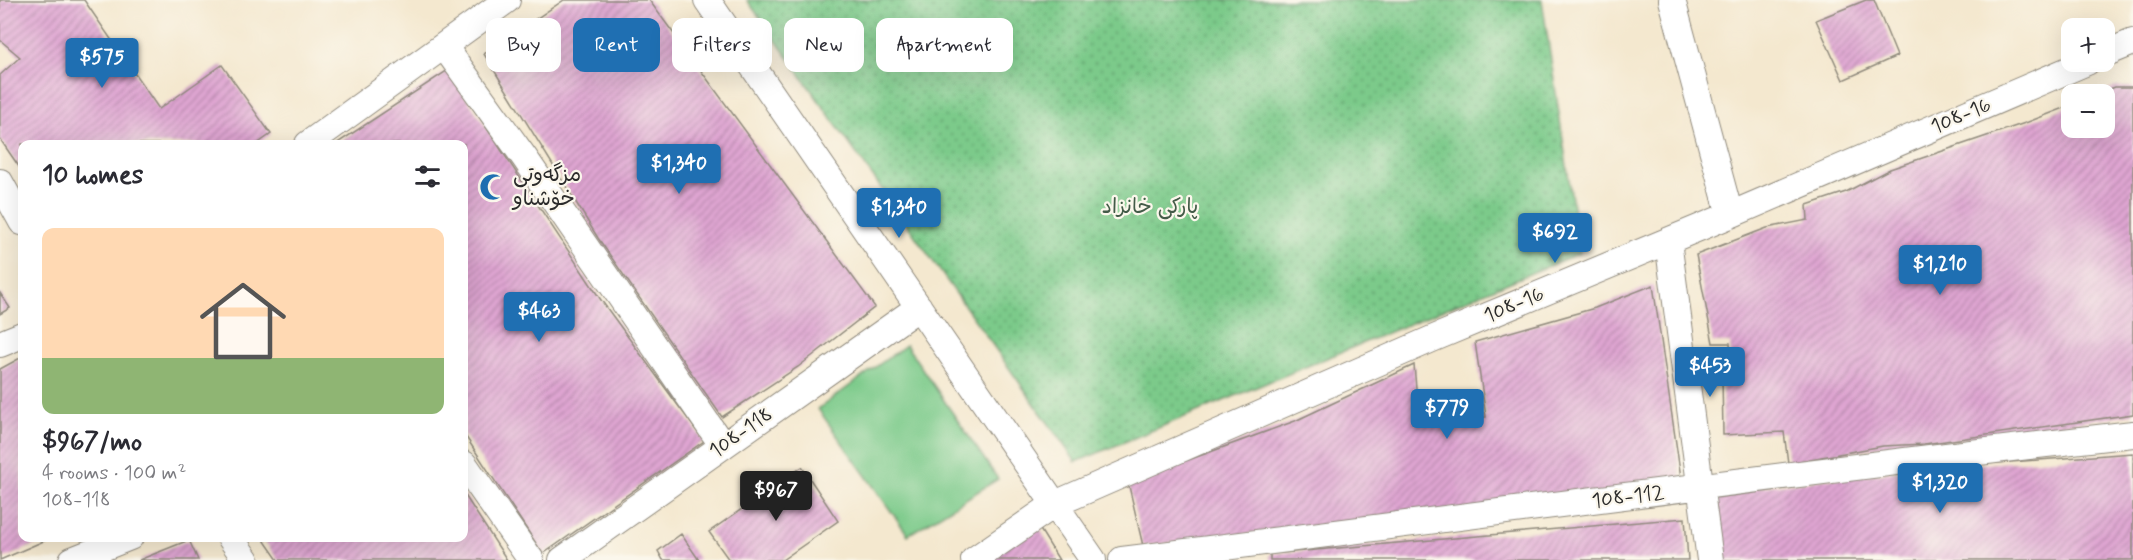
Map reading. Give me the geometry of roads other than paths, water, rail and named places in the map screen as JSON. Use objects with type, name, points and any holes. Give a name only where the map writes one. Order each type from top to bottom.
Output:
[{"type":"street","points":[[314,140],[507,0]]},
{"type":"street","points":[[707,0],[1093,560]]},
{"type":"street","points":[[1672,0],[1730,215]]},
{"type":"street","points":[[2115,49],[2133,42]]},
{"type":"street","points":[[444,46],[524,157],[723,446]]},
{"type":"street","name":"108-16","points":[[974,560],[1055,504],[1432,339],[1730,215],[2062,72]]},
{"type":"street","points":[[0,182],[18,215]]},
{"type":"street","points":[[1668,241],[1710,560]]},
{"type":"street","name":"108-118","points":[[562,560],[919,307]]},
{"type":"street","points":[[0,344],[18,337]]},
{"type":"street","name":"108-112","points":[[1122,560],[1700,488],[1910,459],[2133,434]]},
{"type":"street","points":[[468,470],[531,560]]},
{"type":"street","points":[[72,560],[117,542]]},
{"type":"street","points":[[233,542],[246,560]]},
{"type":"place","name":"مزگەوتی خۆشناو","points":[[493,187]]},
{"type":"park label","name":"پارکی خانزاد","points":[[1150,207]]}]
